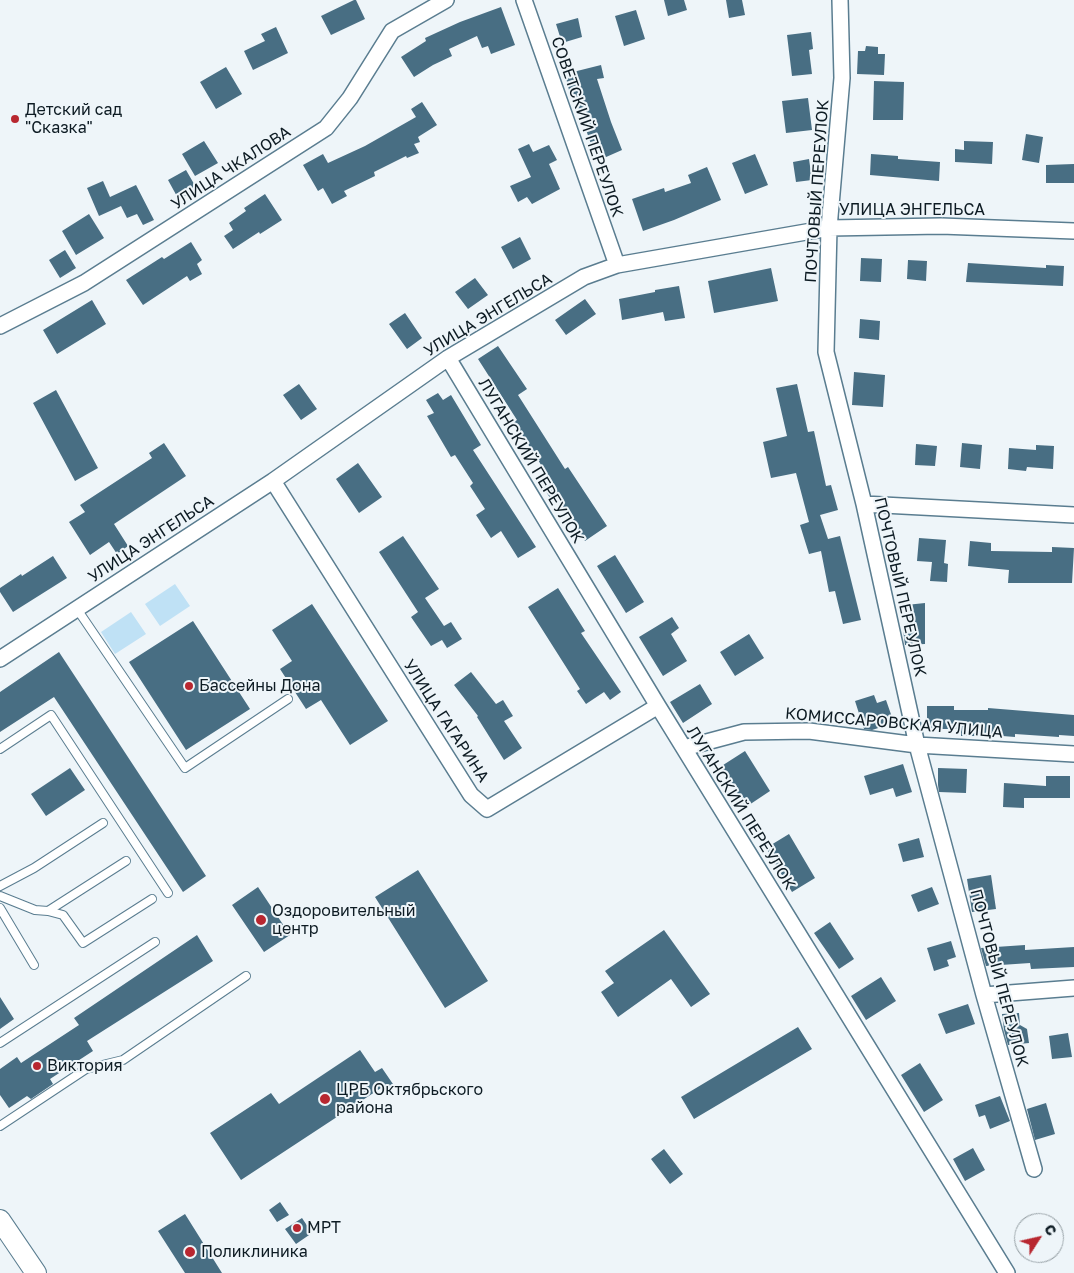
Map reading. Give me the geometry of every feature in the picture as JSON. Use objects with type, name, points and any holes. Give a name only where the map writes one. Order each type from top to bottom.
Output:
[{"type":"street","name":"УЛИЦА ЧКАЛОВА","points":[[0,326],[84,283],[326,128],[350,98],[392,31],[446,0]]},
{"type":"street","name":"СОВЕТСКИЙ ПЕРЕУЛОК","points":[[524,0],[617,265]]},
{"type":"street","name":"ПОЧТОВЫЙ ПЕРЕУЛОК","points":[[840,0],[842,78],[829,228],[826,352],[864,504],[917,745],[984,995],[1034,1169]]},
{"type":"street","name":"УЛИЦА ЭНГЕЛЬСА","points":[[0,659],[273,481],[448,358],[584,277],[617,265],[829,228],[941,226],[1074,231]]},
{"type":"street","name":"ЛУГАНСКИЙ ПЕРЕУЛОК","points":[[448,358],[658,706],[1007,1273]]},
{"type":"street","name":"УЛИЦА ГАГАРИНА","points":[[273,481],[471,795],[488,809],[658,706]]},
{"type":"street","points":[[864,504],[1074,515]]},
{"type":"street","name":"КОМИССАРОВСКАЯ УЛИЦА","points":[[684,748],[744,732],[809,731],[917,745],[1074,754]]},
{"type":"street","points":[[984,995],[1074,988]]},
{"type":"street","points":[[0,1220],[36,1273]]},
{"type":"lane","points":[[77,609],[185,768],[288,699]]},
{"type":"lane","points":[[0,749],[51,715],[168,893]]},
{"type":"lane","points":[[0,886],[34,868],[103,823]]},
{"type":"lane","points":[[48,911],[126,861]]},
{"type":"lane","points":[[0,896],[35,910],[62,915],[83,943],[152,899]]},
{"type":"lane","points":[[0,908],[34,965]]},
{"type":"lane","points":[[0,1043],[155,942]]},
{"type":"lane","points":[[0,1126],[86,1069],[123,1060],[246,976]]},
{"type":"shaded area","points":[[175,584],[190,606],[160,626],[145,604]]},
{"type":"shaded area","points":[[131,612],[146,634],[115,654],[101,632]]},
{"type":"building","points":[[356,0],[365,19],[331,35],[321,16]]},
{"type":"building","points":[[664,0],[684,0],[687,10],[668,16]]},
{"type":"building","points":[[726,0],[742,0],[745,15],[729,18]]},
{"type":"building","points":[[501,7],[515,45],[491,54],[488,46],[482,48],[477,36],[449,49],[452,56],[414,77],[401,57],[426,41],[425,38],[460,22]]},
{"type":"building","points":[[636,10],[645,39],[624,46],[615,16]]},
{"type":"building","points":[[578,18],[582,37],[562,43],[556,24]]},
{"type":"building","points":[[276,27],[288,53],[253,70],[244,51],[265,41],[261,34]]},
{"type":"building","points":[[811,32],[813,49],[809,50],[812,74],[792,76],[787,35]]},
{"type":"building","points":[[866,46],[878,47],[878,54],[885,54],[884,75],[857,74],[858,51],[865,51]]},
{"type":"building","points":[[601,65],[604,78],[597,79],[622,150],[597,161],[573,93],[570,94],[565,74]]},
{"type":"building","points":[[226,67],[242,94],[216,109],[200,82]]},
{"type":"building","points":[[874,81],[904,82],[903,120],[873,120]]},
{"type":"building","points":[[808,98],[812,130],[786,133],[782,101]]},
{"type":"building","points":[[422,102],[437,125],[418,137],[420,142],[414,144],[419,153],[407,158],[406,156],[374,172],[375,176],[344,191],[347,196],[332,204],[323,188],[318,191],[303,165],[323,154],[328,163],[365,146],[416,117],[411,109]]},
{"type":"building","points":[[1026,134],[1043,137],[1039,163],[1022,160]]},
{"type":"building","points":[[204,141],[218,163],[195,176],[182,154]]},
{"type":"building","points":[[964,141],[993,142],[992,164],[955,162],[955,149],[964,150]]},
{"type":"building","points":[[529,144],[533,152],[549,145],[557,160],[549,164],[560,189],[532,204],[527,197],[518,202],[510,186],[531,177],[518,149]]},
{"type":"building","points":[[755,154],[768,185],[745,194],[732,163]]},
{"type":"building","points":[[871,154],[898,156],[898,159],[940,162],[939,181],[870,175]]},
{"type":"building","points":[[809,159],[812,180],[796,182],[793,162]]},
{"type":"building","points":[[1074,164],[1074,183],[1046,183],[1046,165]]},
{"type":"building","points":[[707,167],[721,200],[643,231],[632,199],[664,188],[665,192],[691,183],[688,175]]},
{"type":"building","points":[[186,170],[197,189],[179,200],[168,180]]},
{"type":"building","points":[[103,181],[110,197],[136,185],[154,220],[143,225],[137,214],[127,218],[121,206],[99,216],[87,188]]},
{"type":"building","points":[[265,194],[282,220],[233,249],[224,236],[233,230],[229,223],[246,211],[244,208]]},
{"type":"building","points":[[89,214],[104,238],[76,255],[62,231]]},
{"type":"building","points":[[520,237],[531,259],[513,269],[501,247]]},
{"type":"building","points":[[191,242],[202,260],[197,264],[202,274],[190,281],[187,276],[143,305],[126,280],[162,257],[164,259]]},
{"type":"building","points":[[65,250],[76,268],[60,278],[49,260]]},
{"type":"building","points":[[861,258],[882,259],[881,282],[860,281]]},
{"type":"building","points":[[908,260],[927,261],[926,281],[907,279]]},
{"type":"building","points":[[968,263],[1046,268],[1046,265],[1064,266],[1063,286],[966,282]]},
{"type":"building","points":[[771,268],[778,301],[714,313],[708,281]]},
{"type":"building","points":[[475,278],[488,295],[468,309],[455,292]]},
{"type":"building","points":[[679,286],[685,318],[665,321],[663,312],[622,320],[619,299]]},
{"type":"building","points":[[585,299],[596,314],[566,335],[555,320]]},
{"type":"building","points":[[92,300],[106,324],[57,354],[43,330]]},
{"type":"building","points":[[405,313],[422,338],[407,349],[389,324]]},
{"type":"building","points":[[860,319],[880,321],[879,340],[859,338]]},
{"type":"building","points":[[498,346],[527,389],[518,395],[565,469],[568,467],[607,526],[585,541],[559,500],[554,504],[541,484],[550,479],[514,422],[517,420],[478,359]]},
{"type":"building","points":[[854,372],[885,375],[883,407],[852,405]]},
{"type":"building","points":[[299,384],[317,409],[301,420],[283,395]]},
{"type":"building","points":[[797,384],[808,432],[814,431],[826,486],[831,485],[838,510],[820,515],[828,539],[840,536],[861,620],[843,624],[835,591],[829,592],[821,551],[809,554],[800,525],[809,522],[796,473],[771,478],[763,442],[787,436],[776,388]]},
{"type":"building","points":[[56,390],[98,468],[75,481],[33,403]]},
{"type":"building","points":[[438,393],[443,400],[451,395],[481,445],[473,450],[536,547],[518,558],[501,531],[491,538],[476,515],[485,509],[470,486],[473,483],[455,455],[451,457],[427,416],[434,413],[426,400]]},
{"type":"building","points":[[164,443],[186,476],[114,524],[128,546],[117,554],[109,542],[90,555],[69,522],[85,512],[80,505],[152,458],[149,453]]},
{"type":"building","points":[[962,443],[982,445],[980,469],[960,467]]},
{"type":"building","points":[[916,444],[937,446],[935,466],[915,465]]},
{"type":"building","points":[[1036,445],[1054,446],[1053,469],[1027,467],[1026,471],[1008,469],[1009,448],[1036,450]]},
{"type":"building","points":[[358,463],[382,497],[359,513],[336,479]]},
{"type":"building","points":[[403,536],[439,589],[425,598],[444,626],[451,622],[462,639],[447,648],[442,640],[431,646],[411,617],[418,612],[379,552]]},
{"type":"building","points":[[919,538],[946,540],[944,563],[948,564],[947,582],[930,581],[932,562],[917,561]]},
{"type":"building","points":[[970,541],[991,543],[991,551],[1052,552],[1052,547],[1074,548],[1072,583],[1008,583],[1009,570],[968,566]]},
{"type":"building","points":[[615,555],[644,602],[626,613],[597,566]]},
{"type":"building","points":[[53,556],[67,578],[13,612],[0,592],[0,588]]},
{"type":"building","points":[[558,588],[585,631],[581,633],[621,692],[610,700],[604,692],[586,704],[577,691],[580,689],[528,607]]},
{"type":"building","points":[[925,603],[925,644],[905,645],[903,629],[908,629],[906,605]]},
{"type":"building","points":[[312,604],[388,721],[350,745],[321,700],[306,709],[280,669],[292,661],[272,630]]},
{"type":"building","points":[[672,617],[679,628],[671,634],[687,661],[663,676],[639,637]]},
{"type":"building","name":"Бассейны Дона","points":[[193,621],[250,709],[186,750],[129,662]]},
{"type":"building","points":[[749,634],[764,658],[735,676],[720,652]]},
{"type":"building","points":[[59,652],[206,876],[183,892],[54,697],[0,732],[0,692]]},
{"type":"building","points":[[471,672],[496,704],[503,700],[513,716],[504,721],[522,748],[504,760],[478,716],[454,685]]},
{"type":"building","points":[[700,684],[712,704],[683,723],[670,702]]},
{"type":"building","points":[[874,695],[877,703],[886,700],[894,723],[872,730],[864,729],[855,701]]},
{"type":"building","points":[[927,706],[954,706],[954,710],[988,710],[988,708],[1074,715],[1074,736],[1059,735],[1059,737],[1015,734],[1015,737],[978,734],[977,736],[961,736],[961,729],[927,729]]},
{"type":"building","points":[[745,751],[770,791],[746,807],[720,767]]},
{"type":"building","points":[[903,764],[912,792],[896,797],[893,788],[870,795],[864,776]]},
{"type":"building","points":[[70,768],[85,790],[46,816],[31,794]]},
{"type":"building","points":[[938,768],[967,769],[966,793],[939,792]]},
{"type":"building","points":[[1046,776],[1070,776],[1070,798],[1024,798],[1024,808],[1003,807],[1004,783],[1046,786]]},
{"type":"building","points":[[789,834],[815,878],[792,892],[766,848]]},
{"type":"building","points":[[919,838],[924,857],[903,862],[898,844]]},
{"type":"building","points":[[418,870],[488,981],[445,1008],[375,897]]},
{"type":"building","points":[[991,875],[996,909],[972,912],[967,879]]},
{"type":"building","name":"Оздоровительный центр","points":[[258,887],[290,935],[264,952],[232,905]]},
{"type":"building","points":[[932,887],[939,904],[918,912],[911,895]]},
{"type":"building","points":[[830,922],[854,959],[839,969],[814,933]]},
{"type":"building","points":[[664,930],[710,994],[691,1007],[671,979],[618,1017],[601,992],[614,983],[605,971]]},
{"type":"building","points":[[197,935],[213,961],[87,1041],[93,1051],[50,1079],[53,1084],[31,1099],[27,1096],[9,1108],[0,1095],[0,1069],[17,1057],[21,1063],[79,1025],[74,1018]]},
{"type":"building","points":[[951,941],[956,957],[947,960],[949,966],[934,971],[927,948]]},
{"type":"building","points":[[1025,945],[1025,950],[1074,947],[1074,967],[1031,969],[1030,963],[986,966],[981,948]]},
{"type":"building","points":[[881,977],[896,1001],[866,1020],[851,996]]},
{"type":"building","points":[[0,997],[14,1019],[0,1029]]},
{"type":"building","points":[[968,1004],[975,1024],[946,1034],[938,1014]]},
{"type":"building","points":[[1019,1013],[1020,1025],[1027,1029],[1029,1043],[1008,1045],[1002,1014]]},
{"type":"building","points":[[798,1027],[812,1049],[694,1119],[681,1097]]},
{"type":"building","points":[[1068,1033],[1072,1057],[1052,1059],[1049,1036]]},
{"type":"building","name":"ЦРБ Октябрьского района","points":[[360,1050],[375,1072],[382,1068],[395,1087],[386,1094],[381,1088],[241,1180],[210,1133],[271,1093],[279,1104]]},
{"type":"building","points":[[920,1063],[943,1100],[924,1112],[901,1075]]},
{"type":"building","points":[[1000,1096],[1010,1121],[990,1129],[985,1115],[979,1117],[975,1105]]},
{"type":"building","points":[[1046,1103],[1055,1134],[1035,1140],[1027,1109]]},
{"type":"building","points":[[973,1148],[985,1170],[965,1181],[953,1159]]},
{"type":"building","points":[[664,1149],[683,1174],[670,1184],[651,1159]]},
{"type":"building","points":[[280,1202],[289,1215],[277,1222],[269,1210]]},
{"type":"building","name":"Поликлиника","points":[[185,1214],[222,1273],[185,1273],[158,1231]]},
{"type":"building","points":[[302,1218],[312,1233],[296,1244],[285,1229]]},
{"type":"place","name":"Детский сад \"Сказка\"","points":[[15,119]]},
{"type":"place","name":"Бассейны Дона","points":[[189,686]]},
{"type":"place","name":"Оздоровительный центр","points":[[261,920]]},
{"type":"place","name":"Виктория","points":[[37,1066]]},
{"type":"place","name":"ЦРБ Октябрьского района","points":[[325,1099]]},
{"type":"place","name":"МРТ","points":[[297,1228]]},
{"type":"place","name":"Поликлиника","points":[[190,1252]]}]
